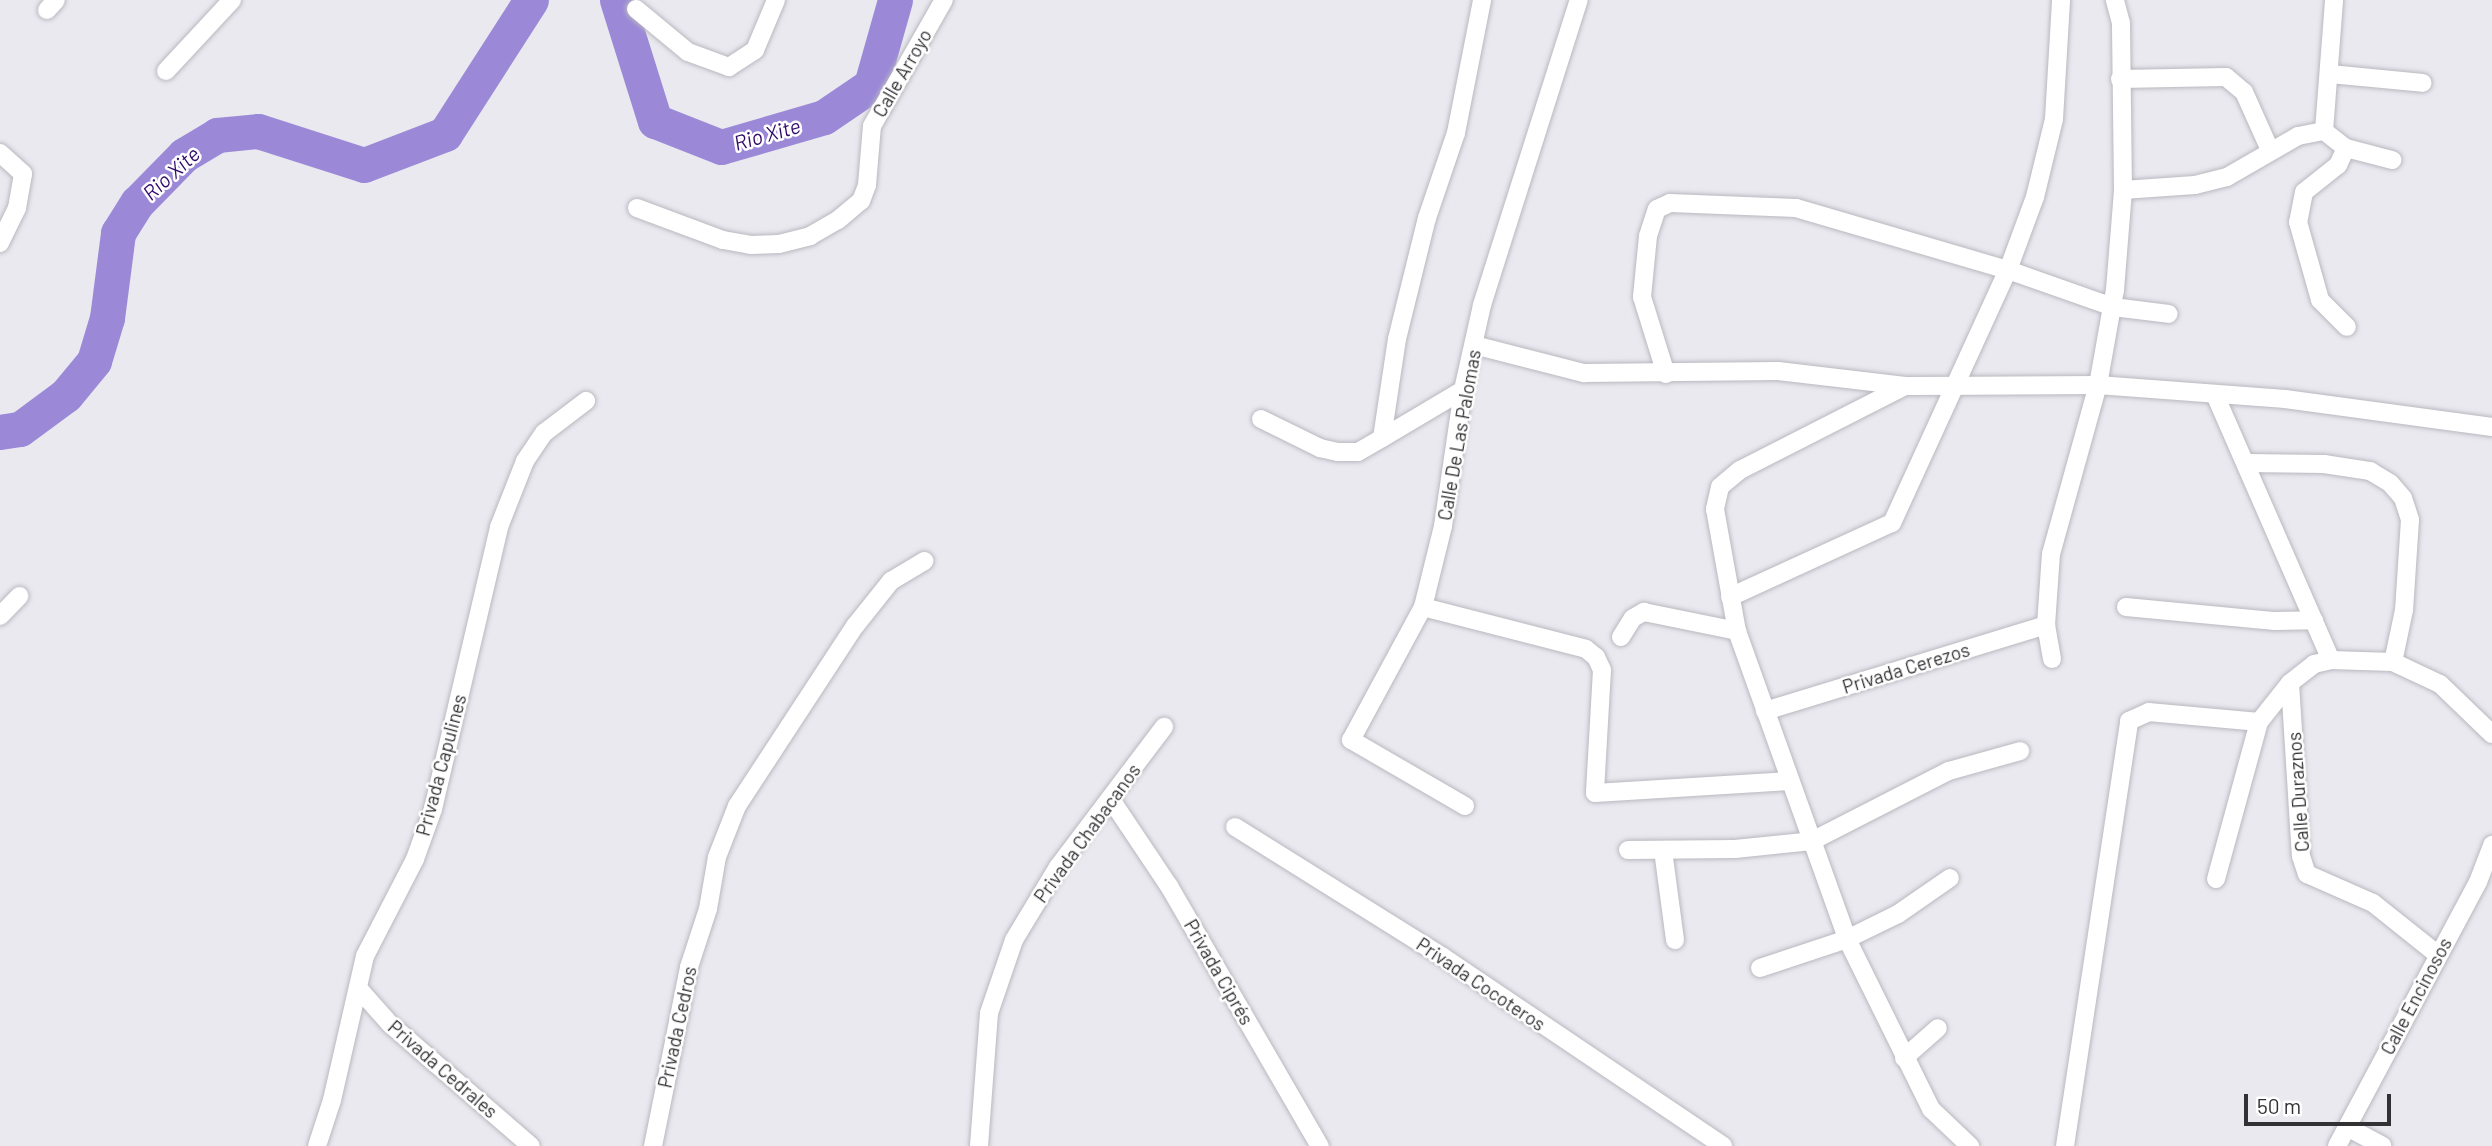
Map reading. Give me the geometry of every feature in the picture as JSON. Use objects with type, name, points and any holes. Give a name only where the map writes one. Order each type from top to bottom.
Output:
[{"type":"street","points":[[166,71],[232,0]]},
{"type":"street","points":[[636,9],[688,52],[719,66],[738,65],[755,50],[776,0]]},
{"type":"street","name":"Calle Arroyo","points":[[637,208],[723,240],[751,245],[779,244],[810,236],[838,220],[861,201],[867,186],[872,126],[944,0]]},
{"type":"street","points":[[1382,438],[1397,339],[1427,218],[1456,133],[1482,0]]},
{"type":"street","name":"Calle De Las Palomas","points":[[1465,806],[1351,740],[1423,607],[1443,526],[1463,390],[1482,305],[1579,0]]},
{"type":"street","points":[[1730,597],[1892,523],[1951,388],[2008,270],[2035,197],[2051,131],[2060,57],[2061,0]]},
{"type":"street","points":[[2052,659],[2046,625],[2051,554],[2098,385],[2113,307],[2123,190],[2121,23],[2115,0]]},
{"type":"street","points":[[2324,131],[2334,0]]},
{"type":"street","points":[[2330,74],[2423,83]]},
{"type":"street","points":[[2120,79],[2226,77],[2244,92],[2270,150]]},
{"type":"street","points":[[2123,190],[2195,186],[2227,177],[2298,136],[2324,131],[2346,148],[2392,160]]},
{"type":"street","points":[[2346,148],[2338,165],[2304,192],[2298,222],[2320,300],[2347,327]]},
{"type":"street","points":[[0,153],[23,174],[17,208],[0,243]]},
{"type":"street","points":[[1666,374],[1642,297],[1648,236],[1657,209],[1670,203],[1796,208],[2008,270],[2113,307],[2169,314]]},
{"type":"street","points":[[1474,345],[1584,373],[1666,374],[1778,370],[1905,387],[2098,385],[2216,397],[2285,399],[2492,427]]},
{"type":"street","points":[[1905,387],[1725,481],[1715,509],[1737,631],[1847,939],[1931,1109],[1970,1146]]},
{"type":"street","points":[[1261,419],[1320,448],[1358,452],[1463,390]]},
{"type":"street","points":[[2216,397],[2331,660]]},
{"type":"street","name":"Privada Capulines","points":[[317,1146],[365,956],[415,859],[433,809],[506,507],[525,461],[544,433],[586,401]]},
{"type":"street","points":[[2247,463],[2324,464],[2370,471],[2403,498],[2409,533],[2404,610],[2393,662]]},
{"type":"street","name":"Privada Cedros","points":[[653,1146],[689,967],[708,909],[717,857],[737,806],[855,626],[891,581],[924,561]]},
{"type":"street","points":[[0,616],[19,596]]},
{"type":"street","points":[[1423,607],[1586,649],[1596,657],[1602,670],[1595,793],[1790,781]]},
{"type":"street","points":[[2126,607],[2275,621],[2314,620]]},
{"type":"street","points":[[1621,637],[1633,618],[1644,612],[1737,631]]},
{"type":"street","name":"Privada Cerezos","points":[[1765,711],[2046,625]]},
{"type":"street","points":[[2216,879],[2259,722],[2290,682],[2314,664],[2331,660],[2393,662],[2440,684],[2492,734]]},
{"type":"street","name":"Calle Duraznos","points":[[2290,682],[2301,856],[2307,874],[2374,903],[2437,954]]},
{"type":"street","points":[[2065,1146],[2127,727],[2133,716],[2149,712],[2259,722]]},
{"type":"street","name":"Privada Chabacanos","points":[[980,1145],[989,1013],[997,980],[1034,904],[1164,727]]},
{"type":"street","points":[[1629,850],[1735,849],[1812,841],[1948,771],[2020,751]]},
{"type":"street","name":"Privada Ciprés","points":[[1112,801],[1169,886],[1320,1146]]},
{"type":"street","name":"Privada Cocoteros","points":[[1235,827],[1443,957],[1723,1146]]},
{"type":"street","name":"Calle Encinosos","points":[[2337,1146],[2437,954],[2485,885],[2492,845]]},
{"type":"street","points":[[1663,850],[1675,940]]},
{"type":"street","points":[[1760,968],[1847,939],[1898,914],[1950,878]]},
{"type":"street","name":"Privada Cedrales","points":[[358,988],[390,1024],[531,1146]]},
{"type":"street","points":[[1904,1058],[1938,1028]]},
{"type":"street","points":[[2347,1127],[2382,1146]]},
{"type":"waterway","name":"Rio Xite","points":[[0,432],[20,429],[66,395],[94,361],[107,318],[118,233],[137,203],[184,155],[217,135],[258,131],[364,165],[445,134],[531,0]]},
{"type":"waterway","name":"Rio Xite","points":[[617,0],[655,121],[721,147],[824,117],[871,85],[895,0]]}]
